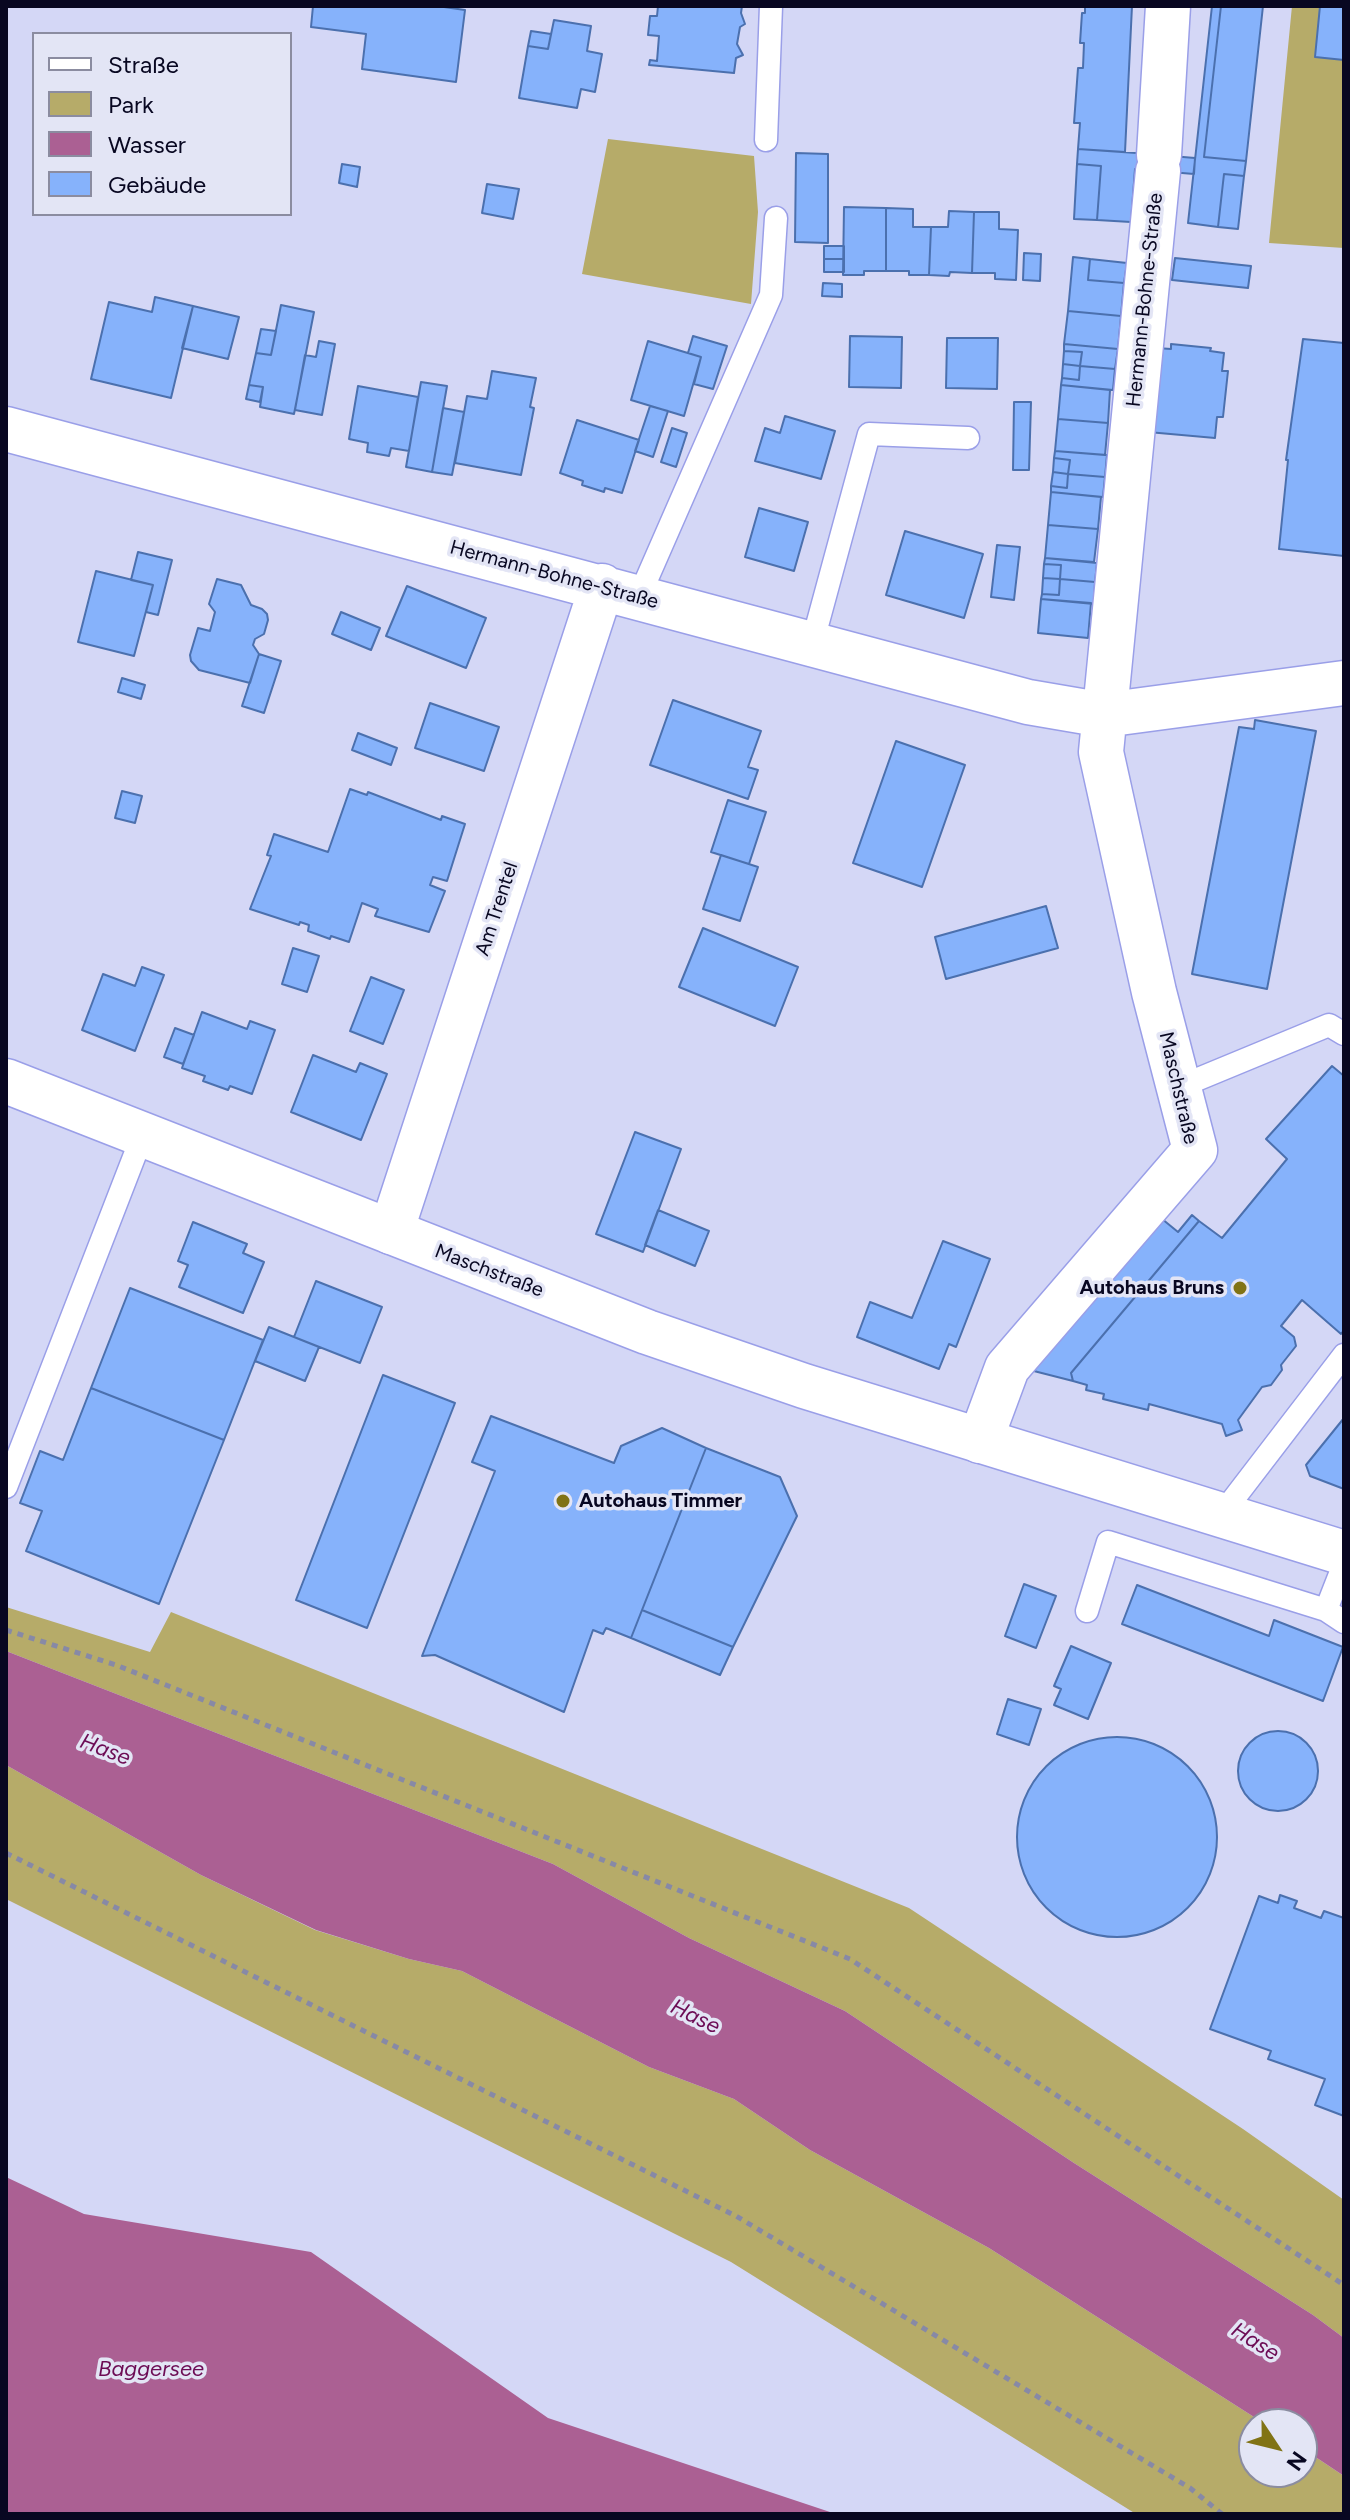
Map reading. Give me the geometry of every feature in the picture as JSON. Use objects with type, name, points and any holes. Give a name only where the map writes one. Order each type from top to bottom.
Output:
[{"type":"street","name":"Hermann-Bohne-Straße","points":[[1104,715],[1159,163],[1168,6]]},
{"type":"street","name":"Hermann-Bohne-Straße","points":[[6,429],[1028,702],[1104,715],[1344,683]]},
{"type":"street","name":"Am Trentel","points":[[391,1232],[447,1091],[620,593]]},
{"type":"street","name":"Maschstraße","points":[[980,1441],[1007,1368],[1195,1150],[1154,992],[1101,752],[1104,715]]},
{"type":"street","name":"Maschstraße","points":[[6,1081],[647,1332],[804,1386],[1344,1553]]},
{"type":"lane","points":[[766,140],[771,6]]},
{"type":"lane","name":"Am Trentel","points":[[620,593],[771,295],[776,218]]},
{"type":"lane","points":[[812,644],[869,434],[968,438]]},
{"type":"lane","points":[[1179,1087],[1329,1025],[1344,1034]]},
{"type":"lane","points":[[6,1487],[143,1134]]},
{"type":"lane","points":[[1222,1514],[1344,1355]]},
{"type":"lane","points":[[1087,1611],[1108,1542],[1335,1616],[1344,1564]]},
{"type":"path","points":[[6,1630],[116,1665],[850,1959],[1344,2285]]},
{"type":"path","points":[[6,1853],[736,2216],[1190,2488],[1222,2514]]},
{"type":"green space","points":[[1292,6],[1320,6],[1315,57],[1344,60],[1344,248],[1269,243]]},
{"type":"green space","points":[[608,139],[754,156],[758,212],[751,304],[582,274]]},
{"type":"green space","points":[[6,1607],[150,1652],[171,1612],[909,1908],[1243,2129],[1344,2200],[1344,2338],[845,2011],[689,1938],[553,1864],[6,1651]]},
{"type":"green space","points":[[6,1765],[201,1875],[315,1930],[409,1959],[462,1971],[649,2067],[734,2099],[810,2150],[989,2248],[1240,2408],[1238,2488],[1318,2488],[1318,2459],[1344,2476],[1344,2514],[1136,2514],[731,2262],[6,1899]]},
{"type":"water","name":"Hase","points":[[6,1651],[553,1864],[689,1938],[845,2011],[1344,2338],[1344,2476],[1318,2459],[1318,2408],[1240,2408],[989,2248],[810,2150],[734,2099],[649,2067],[462,1971],[409,1959],[316,1930],[201,1875],[6,1765]]},
{"type":"water","name":"Baggersee","points":[[6,2177],[84,2214],[311,2252],[548,2418],[836,2514],[6,2514]]},
{"type":"building","points":[[313,6],[437,6],[465,10],[456,82],[362,69],[366,34],[311,27]]},
{"type":"building","points":[[658,6],[742,6],[745,24],[740,27],[737,44],[743,55],[736,58],[734,73],[649,65],[650,60],[657,61],[659,36],[648,35],[650,16],[657,16]]},
{"type":"building","points":[[1085,6],[1132,6],[1125,152],[1078,149],[1080,123],[1074,123],[1078,68],[1083,68],[1084,43],[1080,43]]},
{"type":"building","points":[[1212,6],[1221,6],[1204,157],[1246,161],[1244,176],[1224,174],[1218,227],[1188,223]]},
{"type":"building","points":[[1221,6],[1263,6],[1246,161],[1204,157]]},
{"type":"building","points":[[1320,6],[1344,6],[1344,60],[1315,57]]},
{"type":"building","points":[[554,20],[591,26],[587,51],[602,54],[595,92],[581,89],[577,108],[519,98],[528,46],[548,49]]},
{"type":"building","points":[[531,31],[551,34],[548,49],[528,46]]},
{"type":"building","points":[[1078,149],[1151,154],[1150,171],[1135,169],[1131,222],[1097,220],[1101,166],[1077,164]]},
{"type":"building","points":[[796,153],[828,154],[828,243],[795,242]]},
{"type":"building","points":[[1159,155],[1195,158],[1194,174],[1158,171]]},
{"type":"building","points":[[342,164],[360,167],[357,187],[339,183]]},
{"type":"building","points":[[1077,164],[1101,166],[1097,220],[1074,219]]},
{"type":"building","points":[[1224,174],[1244,176],[1238,229],[1218,227]]},
{"type":"building","points":[[487,184],[519,189],[513,219],[482,213]]},
{"type":"building","points":[[844,207],[886,208],[886,271],[843,275]]},
{"type":"building","points":[[886,208],[913,209],[913,227],[931,227],[929,275],[886,271]]},
{"type":"building","points":[[949,211],[974,212],[972,273],[929,275],[931,227],[948,227]]},
{"type":"building","points":[[974,212],[999,212],[999,229],[1018,230],[1016,280],[995,279],[995,273],[972,273]]},
{"type":"building","points":[[824,246],[844,246],[844,259],[824,259]]},
{"type":"building","points":[[1024,253],[1041,254],[1040,281],[1023,280]]},
{"type":"building","points":[[1073,257],[1090,259],[1088,280],[1124,283],[1121,316],[1068,311]]},
{"type":"building","points":[[1175,258],[1251,266],[1248,288],[1172,280]]},
{"type":"building","points":[[824,259],[844,259],[844,272],[824,272]]},
{"type":"building","points":[[1090,259],[1127,263],[1124,283],[1088,280]]},
{"type":"building","points":[[823,283],[842,284],[842,297],[822,296]]},
{"type":"building","points":[[155,297],[193,306],[171,398],[91,379],[109,302],[152,312]]},
{"type":"building","points":[[281,305],[314,312],[294,414],[260,407],[263,387],[249,385],[256,353],[271,355]]},
{"type":"building","points":[[193,306],[239,317],[228,359],[182,348]]},
{"type":"building","points":[[1068,311],[1121,316],[1118,349],[1064,344]]},
{"type":"building","points":[[261,329],[276,331],[271,355],[256,353]]},
{"type":"building","points":[[693,336],[727,346],[713,389],[694,384],[701,357],[688,353]]},
{"type":"building","points":[[850,336],[902,337],[901,388],[849,387]]},
{"type":"building","points":[[947,338],[998,338],[997,389],[946,388]]},
{"type":"building","points":[[1303,339],[1344,343],[1344,556],[1279,549],[1286,460]]},
{"type":"building","points":[[319,341],[335,344],[322,415],[295,410],[305,355],[316,357]]},
{"type":"building","points":[[648,341],[701,357],[684,416],[631,400]]},
{"type":"building","points":[[1064,344],[1118,349],[1115,369],[1080,366],[1082,352],[1064,351]]},
{"type":"building","points":[[1171,344],[1211,348],[1210,351],[1224,353],[1222,371],[1228,371],[1223,417],[1217,417],[1215,438],[1148,432],[1157,348],[1171,349]]},
{"type":"building","points":[[1064,351],[1082,352],[1080,366],[1063,364]]},
{"type":"building","points":[[1063,364],[1080,366],[1079,380],[1062,378]]},
{"type":"building","points":[[1080,366],[1115,369],[1113,390],[1061,385],[1062,378],[1079,380]]},
{"type":"building","points":[[492,371],[536,378],[530,407],[534,408],[521,475],[455,463],[467,396],[487,399]]},
{"type":"building","points":[[421,382],[447,386],[432,472],[406,467]]},
{"type":"building","points":[[249,385],[263,387],[260,402],[246,399]]},
{"type":"building","points":[[1061,385],[1110,390],[1108,423],[1058,419]]},
{"type":"building","points":[[358,386],[418,397],[409,451],[391,448],[389,456],[367,452],[368,443],[349,439]]},
{"type":"building","points":[[1014,402],[1031,402],[1029,470],[1013,470]]},
{"type":"building","points":[[650,406],[668,411],[653,457],[635,451]]},
{"type":"building","points":[[443,408],[464,412],[452,475],[432,472]]},
{"type":"building","points":[[785,416],[835,431],[821,479],[755,461],[765,428],[780,433]]},
{"type":"building","points":[[1058,419],[1108,423],[1105,455],[1055,451]]},
{"type":"building","points":[[577,420],[639,440],[622,493],[605,488],[604,492],[582,485],[583,481],[560,473]]},
{"type":"building","points":[[672,428],[687,433],[676,467],[661,462]]},
{"type":"building","points":[[1055,451],[1107,455],[1105,477],[1068,474],[1070,460],[1054,458]]},
{"type":"building","points":[[1054,458],[1070,460],[1068,474],[1053,472]]},
{"type":"building","points":[[1053,472],[1068,474],[1067,488],[1051,486]]},
{"type":"building","points":[[1068,474],[1105,477],[1103,497],[1051,492],[1051,486],[1067,488]]},
{"type":"building","points":[[1051,492],[1101,497],[1098,529],[1048,525]]},
{"type":"building","points":[[759,508],[808,522],[794,571],[745,557]]},
{"type":"building","points":[[1048,525],[1098,529],[1094,562],[1045,558]]},
{"type":"building","points":[[905,531],[983,554],[964,618],[886,595]]},
{"type":"building","points":[[997,545],[1020,547],[1014,600],[991,597]]},
{"type":"building","points":[[138,552],[172,560],[158,615],[146,612],[153,585],[131,580]]},
{"type":"building","points":[[1045,558],[1097,563],[1095,582],[1060,579],[1061,565],[1044,564]]},
{"type":"building","points":[[1044,564],[1061,565],[1060,579],[1043,578]]},
{"type":"building","points":[[96,571],[153,585],[134,656],[78,642]]},
{"type":"building","points":[[1043,578],[1060,579],[1059,595],[1042,594]]},
{"type":"building","points":[[217,579],[241,585],[251,605],[267,614],[264,634],[255,639],[253,645],[259,654],[250,683],[199,670],[191,661],[198,628],[210,631],[215,612],[209,604]]},
{"type":"building","points":[[1060,579],[1095,582],[1094,604],[1041,599],[1042,594],[1059,595]]},
{"type":"building","points":[[407,586],[486,618],[466,668],[386,636]]},
{"type":"building","points":[[1041,599],[1091,603],[1088,638],[1038,633]]},
{"type":"building","points":[[341,612],[380,628],[371,650],[332,634]]},
{"type":"building","points":[[259,654],[281,661],[264,713],[242,706]]},
{"type":"building","points":[[122,678],[145,685],[141,699],[118,692]]},
{"type":"building","points":[[673,700],[761,731],[748,767],[758,770],[748,799],[650,765]]},
{"type":"building","points":[[430,703],[499,727],[484,771],[415,748]]},
{"type":"building","points":[[1255,720],[1316,731],[1267,989],[1192,974],[1239,727],[1254,729]]},
{"type":"building","points":[[358,733],[397,748],[391,765],[352,750]]},
{"type":"building","points":[[896,741],[965,765],[922,887],[853,863]]},
{"type":"building","points":[[350,789],[367,795],[368,792],[441,820],[442,816],[465,824],[447,881],[433,877],[430,885],[445,891],[429,932],[375,916],[378,909],[362,903],[349,942],[308,931],[309,925],[300,922],[299,925],[250,909],[271,856],[267,855],[274,834],[328,852]]},
{"type":"building","points":[[122,791],[142,796],[135,823],[115,818]]},
{"type":"building","points":[[728,800],[766,812],[749,864],[711,852]]},
{"type":"building","points":[[721,855],[758,867],[740,921],[703,909]]},
{"type":"building","points":[[1046,906],[1058,948],[946,979],[935,937]]},
{"type":"building","points":[[703,928],[798,967],[775,1026],[679,987]]},
{"type":"building","points":[[293,948],[319,956],[307,992],[282,984]]},
{"type":"building","points":[[142,967],[164,975],[135,1051],[82,1030],[103,974],[135,986]]},
{"type":"building","points":[[371,977],[404,990],[383,1044],[350,1031]]},
{"type":"building","points":[[202,1012],[247,1029],[250,1021],[275,1030],[252,1094],[203,1081],[205,1076],[182,1068]]},
{"type":"building","points":[[175,1028],[194,1035],[183,1064],[164,1057]]},
{"type":"building","points":[[313,1055],[356,1072],[360,1063],[387,1074],[361,1140],[291,1112]]},
{"type":"building","points":[[1332,1066],[1344,1076],[1344,1330],[1341,1334],[1302,1300],[1281,1326],[1294,1337],[1296,1346],[1271,1385],[1262,1387],[1238,1420],[1242,1430],[1226,1436],[1222,1424],[1149,1404],[1148,1410],[1103,1399],[1104,1394],[1086,1390],[1087,1385],[1073,1381],[1071,1373],[1199,1221],[1222,1238],[1287,1159],[1266,1139]]},
{"type":"building","points":[[635,1132],[681,1149],[643,1252],[596,1234]]},
{"type":"building","points":[[658,1210],[709,1231],[695,1266],[645,1245]]},
{"type":"building","points":[[1156,1214],[1178,1232],[1192,1215],[1199,1221],[1071,1373],[1073,1381],[1026,1369]]},
{"type":"building","points":[[193,1222],[247,1244],[243,1253],[264,1262],[243,1313],[179,1287],[188,1265],[178,1261]]},
{"type":"building","points":[[943,1241],[990,1259],[956,1347],[949,1344],[939,1369],[857,1337],[870,1302],[912,1318]]},
{"type":"building","points":[[316,1281],[382,1307],[360,1363],[294,1337]]},
{"type":"building","points":[[130,1288],[263,1340],[224,1440],[91,1388]]},
{"type":"building","points":[[269,1327],[319,1347],[305,1381],[255,1361]]},
{"type":"building","points":[[383,1375],[455,1403],[367,1628],[296,1600]]},
{"type":"building","points":[[91,1388],[224,1440],[159,1604],[26,1551],[42,1511],[20,1503],[40,1451],[63,1460]]},
{"type":"building","points":[[491,1416],[614,1463],[621,1446],[662,1428],[706,1448],[631,1638],[606,1628],[603,1634],[593,1630],[564,1712],[435,1655],[422,1656],[495,1471],[472,1462]]},
{"type":"building","points":[[1344,1418],[1344,1489],[1310,1476],[1306,1465]]},
{"type":"building","points":[[706,1448],[780,1477],[797,1516],[733,1647],[642,1610]]},
{"type":"building","points":[[1024,1584],[1056,1596],[1036,1648],[1005,1636]]},
{"type":"building","points":[[1137,1585],[1269,1636],[1274,1620],[1343,1647],[1323,1701],[1122,1624]]},
{"type":"building","points":[[642,1610],[733,1647],[720,1675],[631,1638]]},
{"type":"building","points":[[1071,1646],[1111,1663],[1088,1719],[1054,1705],[1061,1689],[1054,1686]]},
{"type":"building","points":[[1008,1699],[1041,1709],[1029,1745],[997,1734]]},
{"type":"building","points":[[1278,1731],[1293,1734],[1306,1743],[1315,1756],[1318,1771],[1315,1786],[1306,1799],[1293,1808],[1278,1811],[1263,1808],[1250,1799],[1241,1786],[1238,1771],[1241,1756],[1250,1743],[1263,1734]]},
{"type":"building","points":[[1117,1737],[1155,1745],[1188,1766],[1209,1799],[1217,1837],[1209,1875],[1188,1908],[1155,1929],[1117,1937],[1079,1929],[1046,1908],[1025,1875],[1017,1837],[1025,1799],[1046,1766],[1079,1745]]},
{"type":"building","points":[[1280,1895],[1297,1901],[1294,1908],[1321,1918],[1324,1911],[1344,1918],[1344,2116],[1315,2105],[1325,2079],[1268,2059],[1271,2051],[1210,2029],[1259,1896],[1278,1903]]},
{"type":"place","name":"Autohaus Bruns","points":[[1240,1288]]},
{"type":"place","name":"Autohaus Timmer","points":[[563,1501]]}]
